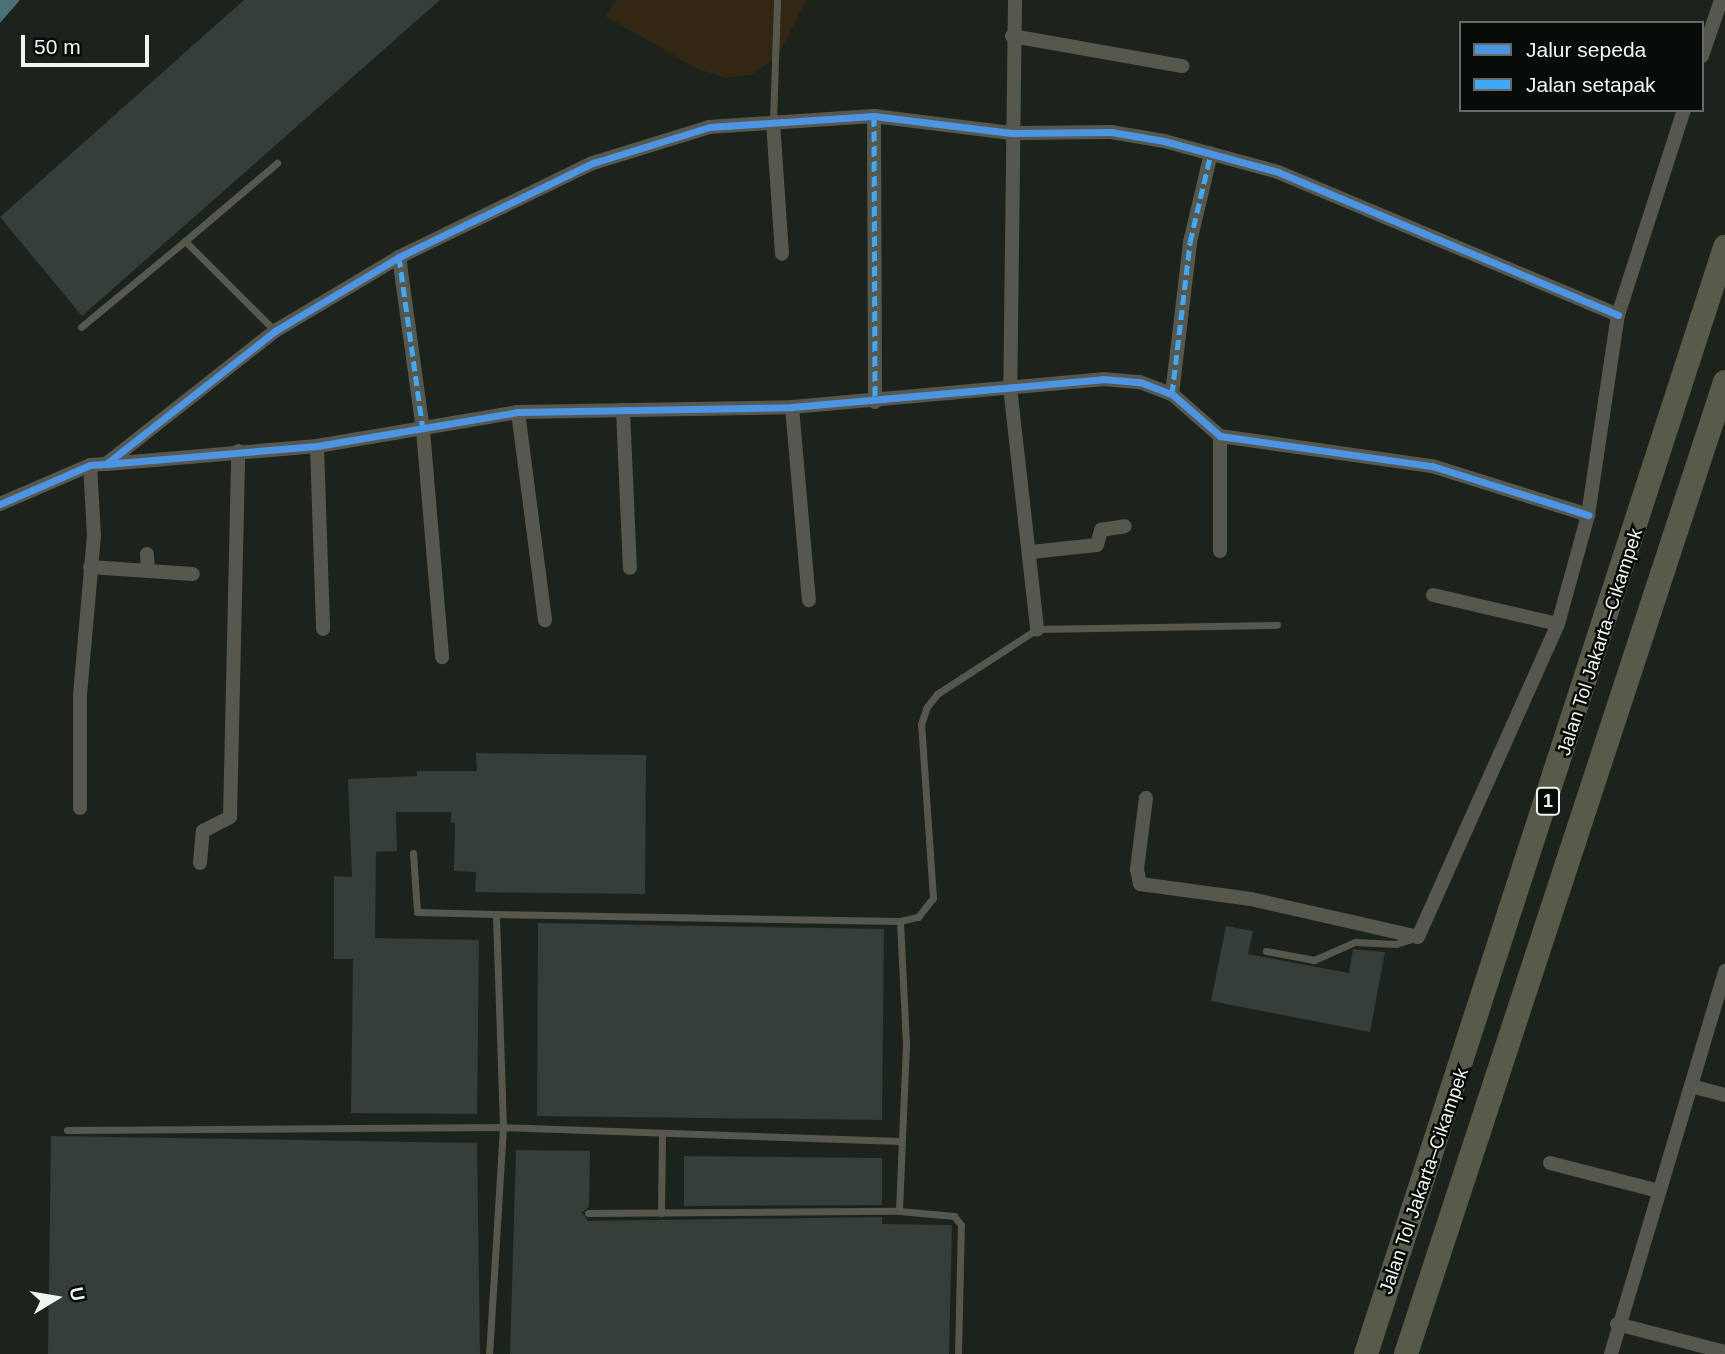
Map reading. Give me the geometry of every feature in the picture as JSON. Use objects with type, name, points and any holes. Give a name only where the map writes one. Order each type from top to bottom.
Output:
[{"type":"highway","name":"Jalan Tol Jakarta–Cikampek","points":[[1366,1354],[1725,247]]},
{"type":"highway","name":"Jalan Tol Jakarta–Cikampek","points":[[1406,1354],[1725,382]]},
{"type":"street","points":[[1015,0],[1011,133],[1010,387],[1031,552],[1037,629]]},
{"type":"street","points":[[1704,50],[1721,0]]},
{"type":"street","points":[[1013,36],[1182,66]]},
{"type":"street","points":[[1146,798],[1137,869],[1140,884],[1251,899],[1418,937],[1558,624],[1588,515],[1618,315],[1684,112]]},
{"type":"street","points":[[874,116],[875,402]]},
{"type":"street","points":[[106,464],[275,331],[399,257],[507,202],[606,158],[709,127],[874,116],[1011,133],[1111,132],[1211,153],[1278,172],[1618,315]]},
{"type":"street","points":[[773,122],[782,254]]},
{"type":"street","points":[[1172,394],[1189,242],[1211,153]]},
{"type":"street","points":[[399,257],[423,430],[442,657]]},
{"type":"street","points":[[0,504],[90,466],[317,446],[518,412],[792,407],[875,402],[1103,379],[1140,382],[1172,394],[1220,436],[1432,466],[1588,515]]},
{"type":"street","points":[[792,407],[809,600]]},
{"type":"street","points":[[623,410],[630,568]]},
{"type":"street","points":[[518,412],[545,620]]},
{"type":"street","points":[[1220,436],[1220,551]]},
{"type":"street","points":[[317,446],[323,629]]},
{"type":"street","points":[[200,863],[203,831],[230,817],[238,452]]},
{"type":"street","points":[[80,808],[79,707],[94,536],[90,466]]},
{"type":"street","points":[[1031,552],[1097,545],[1101,530],[1125,526]]},
{"type":"street","points":[[148,554],[148,571]]},
{"type":"street","points":[[90,567],[193,574]]},
{"type":"street","points":[[1433,595],[1558,624]]},
{"type":"street","points":[[1611,1354],[1617,1324],[1725,972]]},
{"type":"street","points":[[1691,1086],[1725,1095]]},
{"type":"street","points":[[1550,1163],[1659,1191]]},
{"type":"street","points":[[1617,1324],[1725,1352]]},
{"type":"lane","points":[[773,122],[777,0]]},
{"type":"lane","points":[[81,327],[277,163]]},
{"type":"lane","points":[[185,242],[275,331]]},
{"type":"lane","points":[[413,853],[417,912],[900,920],[918,917],[933,898],[921,724],[927,707],[937,694],[1037,629],[1278,625]]},
{"type":"lane","points":[[489,1354],[503,1127],[496,914]]},
{"type":"lane","points":[[899,1211],[906,1044],[900,920]]},
{"type":"lane","points":[[1266,951],[1314,960],[1359,941],[1396,944],[1418,937]]},
{"type":"lane","points":[[67,1130],[503,1127],[900,1141]]},
{"type":"lane","points":[[661,1213],[662,1134]]},
{"type":"lane","points":[[588,1213],[899,1211],[954,1216],[961,1225],[958,1354]]},
{"type":"shaded area","points":[[617,0],[806,0],[778,56],[751,75],[726,78],[698,69],[605,16]]},
{"type":"water","points":[[0,0],[20,0],[0,23]]},
{"type":"building","points":[[244,0],[440,0],[82,316],[0,217]]},
{"type":"building","points":[[476,753],[646,755],[645,894],[475,892],[476,872],[454,871],[455,823],[451,823],[451,812],[396,812],[397,851],[376,852],[375,938],[479,940],[477,1114],[351,1113],[353,959],[334,959],[334,876],[352,877],[348,779],[417,776],[417,771],[477,771]]},
{"type":"building","points":[[538,923],[884,929],[882,1120],[537,1116]]},
{"type":"building","points":[[1226,926],[1253,931],[1248,954],[1349,973],[1353,949],[1385,952],[1370,1032],[1211,1001]]},
{"type":"building","points":[[51,1136],[477,1143],[480,1354],[48,1354]]},
{"type":"building","points":[[516,1150],[590,1151],[589,1207],[582,1212],[588,1221],[882,1217],[882,1224],[952,1225],[949,1354],[510,1354]]},
{"type":"building","points":[[684,1156],[882,1158],[882,1205],[684,1206]]},
{"type":"marked path","points":[[874,116],[875,402]]},
{"type":"marked path","points":[[1172,394],[1190,242],[1211,153]]},
{"type":"marked path","points":[[399,257],[423,430]]},
{"type":"cycle path","points":[[0,504],[90,465],[106,464],[275,331],[399,257],[593,163],[709,127],[874,116],[1011,133],[1111,132],[1164,141],[1278,172],[1618,315]]},
{"type":"cycle path","points":[[106,464],[317,446],[518,412],[792,407],[1103,379],[1140,382],[1172,394],[1220,436],[1432,466],[1588,515]]}]
